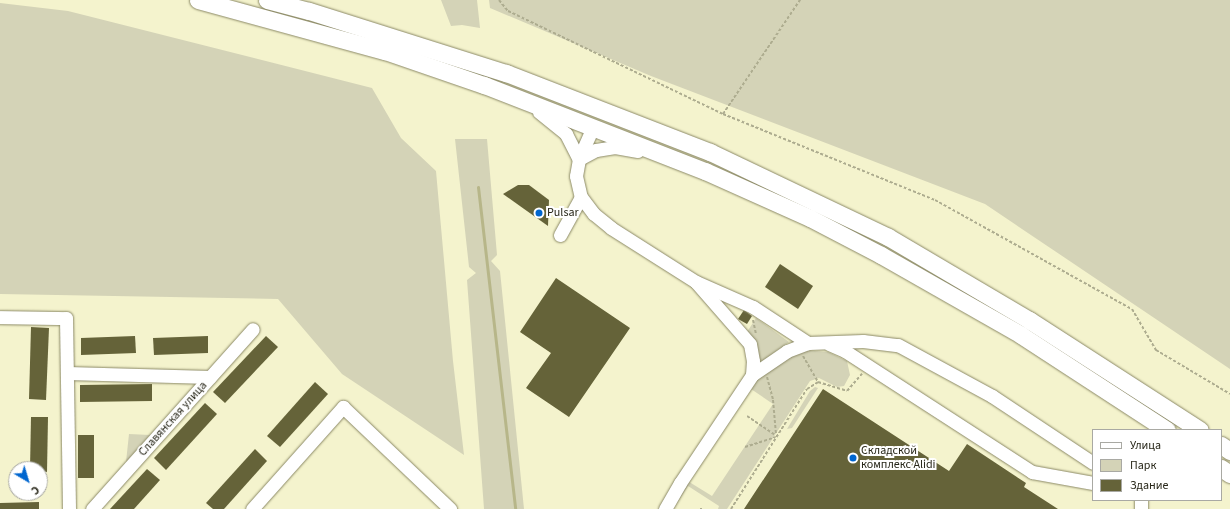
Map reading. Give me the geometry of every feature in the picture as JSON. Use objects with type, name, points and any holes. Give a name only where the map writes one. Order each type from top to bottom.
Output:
[{"type":"main road","points":[[198,0],[385,51],[484,85],[682,162],[810,218],[881,255],[1021,335],[1165,429]]},
{"type":"main road","points":[[267,0],[309,10],[506,73],[710,152],[888,237],[1036,324],[1198,429]]},
{"type":"main road","points":[[593,127],[602,110]]},
{"type":"street","points":[[484,85],[544,114],[555,122],[566,134],[579,159]]},
{"type":"street","points":[[593,127],[579,159],[576,176],[581,197],[594,214],[611,228],[696,282],[753,308],[803,345]]},
{"type":"street","points":[[579,159],[596,150],[615,147],[682,162]]},
{"type":"street","points":[[560,234],[581,197]]},
{"type":"street","points":[[696,282],[750,344],[753,361],[752,375]]},
{"type":"street","points":[[0,317],[66,318],[69,509]]},
{"type":"street","name":"Славянская улица","points":[[92,509],[253,329]]},
{"type":"street","points":[[665,509],[684,476],[752,375],[803,345],[823,342],[863,340],[898,345],[992,396],[1092,462]]},
{"type":"street","points":[[823,342],[845,351],[870,366],[1032,472],[1092,483]]},
{"type":"street","points":[[67,373],[210,377]]},
{"type":"street","points":[[252,509],[343,406],[450,509]]},
{"type":"path","points":[[499,0],[508,11],[724,114],[936,200],[1132,309],[1156,350],[1230,394]]},
{"type":"path","points":[[724,114],[800,0]]},
{"type":"path","points":[[803,345],[818,382]]},
{"type":"path","points":[[818,382],[847,391],[870,366]]},
{"type":"path","points":[[731,509],[776,436],[808,389],[818,382]]},
{"type":"path","points":[[747,416],[776,436]]},
{"type":"path","points":[[745,447],[776,436]]},
{"type":"green space","points":[[441,0],[477,0],[480,28],[462,25],[451,26]]},
{"type":"green space","points":[[489,0],[1230,0],[1230,369],[985,204],[651,76],[490,8]]},
{"type":"green space","points":[[0,3],[68,11],[372,88],[401,138],[436,171],[453,361],[464,455],[342,374],[278,299],[0,294]]},
{"type":"green space","points":[[455,139],[487,139],[497,255],[491,261],[500,271],[524,509],[484,509],[467,280],[476,273],[469,267]]},
{"type":"green space","points":[[756,318],[789,342],[762,361],[759,360],[754,339],[747,332]]},
{"type":"green space","points":[[803,350],[828,352],[847,361],[850,375],[844,386],[837,387],[819,378],[810,381],[727,509],[718,509],[719,506],[688,486],[673,509],[668,509],[686,480],[712,496],[773,404],[751,389],[751,385],[771,366]]},
{"type":"green space","points":[[815,387],[818,388],[792,428],[787,429],[810,391]]},
{"type":"green space","points":[[129,434],[150,435],[126,462]]},
{"type":"building","name":"Pulsar","points":[[518,185],[529,185],[549,200],[548,226],[503,194]]},
{"type":"building","points":[[780,264],[813,286],[798,309],[765,287]]},
{"type":"building","points":[[556,278],[630,328],[569,417],[526,388],[551,353],[520,332]]},
{"type":"building","points":[[744,310],[752,316],[747,324],[738,319]]},
{"type":"building","points":[[31,327],[49,328],[46,400],[29,399]]},
{"type":"building","points":[[135,336],[136,353],[81,355],[81,338]]},
{"type":"building","points":[[208,336],[208,353],[154,355],[153,338]]},
{"type":"building","points":[[266,336],[278,347],[225,403],[213,392]]},
{"type":"building","points":[[315,382],[328,394],[280,447],[267,436]]},
{"type":"building","points":[[152,384],[152,401],[80,402],[80,385]]},
{"type":"building","name":"Складской комплекс Alidi","points":[[823,389],[949,471],[967,444],[1026,483],[1024,487],[1058,509],[744,509]]},
{"type":"building","points":[[205,403],[217,414],[166,470],[154,458]]},
{"type":"building","points":[[31,417],[48,417],[47,461],[30,461]]},
{"type":"building","points":[[78,435],[94,435],[94,478],[78,478]]},
{"type":"building","points":[[255,449],[267,461],[224,509],[213,509],[206,503]]},
{"type":"building","points":[[147,469],[160,480],[134,509],[110,509]]},
{"type":"building","points":[[39,502],[39,509],[0,509],[0,503]]},
{"type":"waterway","points":[[478,187],[515,509]]},
{"type":"place","name":"Pulsar","points":[[539,213]]},
{"type":"place","name":"Складской комплекс Alidi","points":[[853,458]]}]
